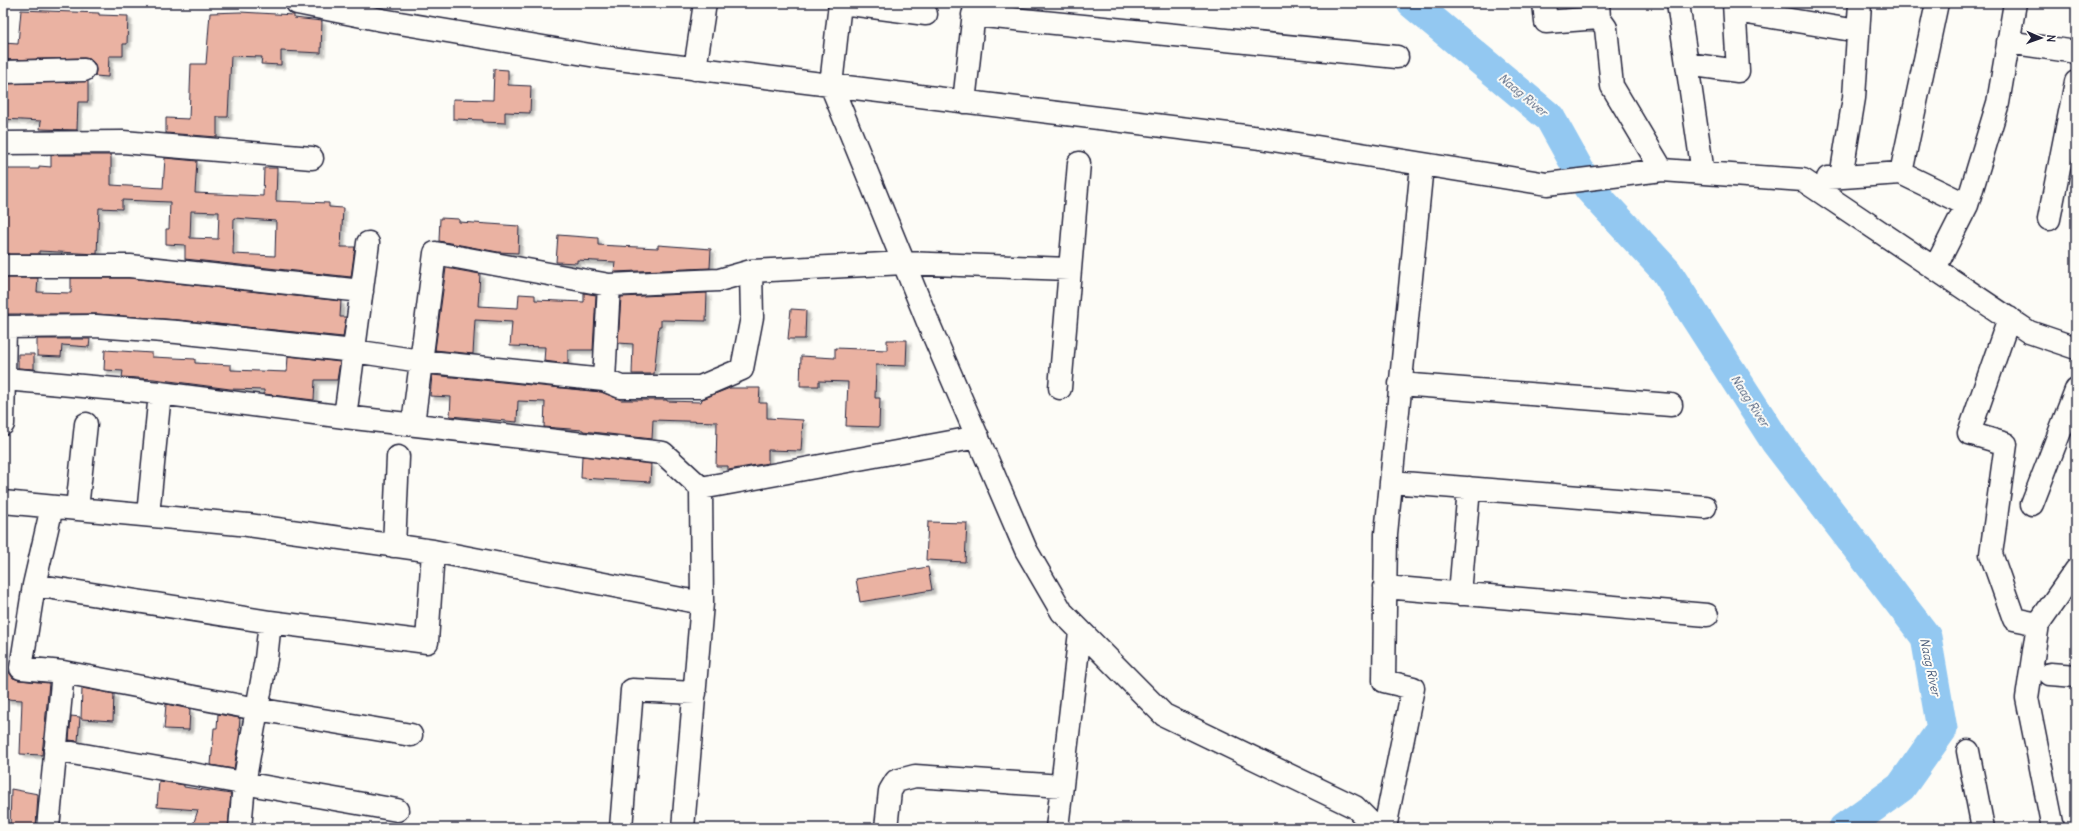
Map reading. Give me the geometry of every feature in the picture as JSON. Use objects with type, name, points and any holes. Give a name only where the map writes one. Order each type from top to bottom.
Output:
[{"type":"street","points":[[297,3],[382,20],[594,56],[1261,138],[1547,184],[1662,170],[1803,180],[1901,173],[1967,205]]},
{"type":"street","points":[[695,69],[705,3]]},
{"type":"street","points":[[926,14],[841,3],[830,86],[1026,550],[1062,612],[1080,632],[1164,715],[1355,807],[1376,828]]},
{"type":"street","points":[[1544,3],[1546,22],[1599,11],[1606,28],[1612,86],[1662,170]]},
{"type":"street","points":[[1678,3],[1703,173]]},
{"type":"street","points":[[1841,177],[1854,98],[1860,3]]},
{"type":"street","points":[[1901,173],[1937,3]]},
{"type":"street","points":[[1935,268],[1967,205],[1998,103],[2015,3]]},
{"type":"street","points":[[1687,64],[1738,71],[1734,5],[1858,31]]},
{"type":"street","points":[[964,102],[974,9],[1397,57]]},
{"type":"street","points":[[2008,42],[2076,52]]},
{"type":"street","points":[[3,72],[84,70]]},
{"type":"street","points":[[2049,219],[2076,82]]},
{"type":"street","points":[[3,143],[123,142],[312,158]]},
{"type":"street","points":[[1060,388],[1080,163]]},
{"type":"street","points":[[1385,828],[1413,688],[1384,681],[1385,587],[1386,534],[1422,165]]},
{"type":"street","points":[[1803,180],[2029,332],[2076,348]]},
{"type":"street","points":[[345,417],[368,242]]},
{"type":"street","points":[[413,424],[435,254],[608,285],[719,280],[751,271],[904,263],[1070,270]]},
{"type":"street","points":[[3,266],[130,266],[362,292]]},
{"type":"street","points":[[3,424],[5,379],[4,327],[104,326],[177,332],[354,350],[420,361],[604,380],[621,387],[700,387],[742,369],[752,317],[751,271]]},
{"type":"street","points":[[604,380],[608,285]]},
{"type":"street","points":[[2009,318],[1969,433],[2006,444],[1991,554],[2014,619],[2038,624]]},
{"type":"street","points":[[5,379],[160,393],[345,417],[663,454],[701,488],[702,603],[683,828]]},
{"type":"street","points":[[1400,384],[1671,405]]},
{"type":"street","points":[[2032,504],[2076,390]]},
{"type":"street","points":[[148,516],[160,393]]},
{"type":"street","points":[[77,509],[86,424]]},
{"type":"street","points":[[701,488],[978,437]]},
{"type":"street","points":[[394,546],[398,457]]},
{"type":"street","points":[[1391,482],[1705,507]]},
{"type":"street","points":[[1460,594],[1469,488]]},
{"type":"street","points":[[3,502],[248,525],[433,551],[702,603]]},
{"type":"street","points":[[52,507],[34,585],[12,667],[63,672],[257,709],[411,735]]},
{"type":"street","points":[[34,585],[270,622],[427,642],[433,551]]},
{"type":"street","points":[[2053,828],[2027,698],[2038,624],[2076,570]]},
{"type":"street","points":[[1385,587],[1707,615]]},
{"type":"street","points":[[240,828],[244,784],[266,659],[270,622]]},
{"type":"street","points":[[1057,828],[1080,632]]},
{"type":"street","points":[[53,827],[55,750],[63,672]]},
{"type":"street","points":[[2050,674],[2076,676]]},
{"type":"street","points":[[621,828],[632,690],[694,692]]},
{"type":"street","points":[[55,750],[397,810]]},
{"type":"street","points":[[1968,751],[1984,828]]},
{"type":"street","points":[[886,828],[890,792],[896,781],[902,779],[915,776],[1062,786]]},
{"type":"street","points":[[1355,807],[1359,828]]},
{"type":"building","points":[[21,10],[99,13],[99,15],[128,16],[127,44],[123,44],[123,56],[109,56],[108,77],[95,76],[95,64],[90,59],[84,58],[3,60],[3,43],[18,44]]},
{"type":"building","points":[[240,12],[294,15],[294,18],[322,21],[321,53],[281,51],[281,65],[261,64],[262,57],[231,56],[228,117],[217,117],[217,137],[166,133],[166,118],[189,119],[191,64],[206,64],[210,13]]},
{"type":"building","points":[[494,69],[508,70],[508,85],[531,86],[530,113],[505,112],[505,123],[483,122],[483,120],[453,119],[453,99],[493,100]]},
{"type":"building","points":[[88,81],[88,102],[78,102],[77,130],[40,129],[41,121],[3,119],[3,84]]},
{"type":"building","points":[[51,155],[111,155],[111,185],[163,188],[165,158],[197,161],[195,193],[263,196],[264,168],[277,168],[276,201],[329,203],[329,207],[343,208],[341,247],[355,247],[351,277],[185,259],[185,245],[166,244],[166,229],[169,229],[170,202],[122,200],[122,209],[99,208],[97,254],[39,251],[39,254],[3,254],[3,169],[39,169],[39,166],[51,167]],"holes":[[[191,211],[219,212],[218,239],[190,238]],[[234,218],[276,221],[275,256],[233,254]]]},
{"type":"building","points":[[440,218],[459,219],[459,222],[519,226],[518,253],[498,252],[439,241]]},
{"type":"building","points":[[558,235],[598,238],[598,245],[658,248],[658,245],[711,249],[710,268],[614,272],[615,262],[577,260],[577,263],[556,262]]},
{"type":"building","points":[[446,268],[480,274],[478,306],[518,308],[519,294],[535,295],[535,300],[584,302],[584,293],[596,295],[593,350],[568,350],[568,364],[544,361],[545,347],[510,346],[512,322],[475,320],[473,354],[435,350]]},
{"type":"building","points":[[3,278],[38,278],[37,292],[71,293],[71,278],[129,278],[341,301],[340,317],[346,317],[343,337],[178,320],[97,314],[3,314]]},
{"type":"building","points":[[707,293],[706,321],[661,320],[661,326],[659,326],[654,374],[632,374],[633,344],[618,343],[621,297]]},
{"type":"building","points":[[791,309],[806,310],[805,339],[788,339]]},
{"type":"building","points":[[37,339],[90,339],[89,347],[62,345],[61,357],[37,356]]},
{"type":"building","points":[[887,340],[907,340],[906,366],[876,365],[875,398],[880,398],[879,427],[846,426],[848,382],[819,381],[819,386],[800,386],[801,356],[835,358],[835,348],[887,350]]},
{"type":"building","points":[[105,350],[152,353],[152,357],[195,359],[195,363],[231,365],[231,370],[287,372],[288,356],[340,362],[337,380],[315,380],[314,400],[264,394],[264,390],[230,389],[154,379],[122,377],[123,371],[104,370]]},
{"type":"building","points":[[18,354],[34,354],[34,369],[18,368]]},
{"type":"building","points":[[432,375],[601,392],[621,400],[701,402],[702,399],[730,388],[760,388],[759,403],[767,403],[767,418],[803,420],[801,451],[768,450],[768,463],[728,470],[728,466],[716,466],[717,422],[653,420],[652,439],[583,430],[544,427],[545,402],[518,401],[517,422],[450,416],[451,397],[430,396]]},
{"type":"building","points":[[582,456],[651,464],[650,482],[581,478]]},
{"type":"building","points":[[928,522],[967,523],[965,562],[926,560]]},
{"type":"building","points":[[928,567],[932,590],[860,602],[856,579]]},
{"type":"building","points":[[8,671],[13,678],[19,680],[49,683],[42,755],[20,754],[22,700],[6,699]]},
{"type":"building","points":[[82,688],[114,694],[113,721],[81,719]]},
{"type":"building","points":[[166,704],[190,709],[189,730],[164,729]]},
{"type":"building","points":[[218,714],[240,718],[240,731],[234,769],[211,765],[214,728],[217,728]]},
{"type":"building","points":[[71,716],[80,717],[78,741],[69,740]]},
{"type":"building","points":[[159,781],[184,785],[184,787],[231,794],[228,828],[192,828],[198,810],[157,807]]},
{"type":"building","points":[[11,789],[38,794],[36,828],[10,828]]},
{"type":"waterway","name":"Naag River","points":[[1412,3],[1550,118],[1589,188],[1666,271],[1776,442],[1926,637],[1942,729],[1901,787],[1844,828]]}]
